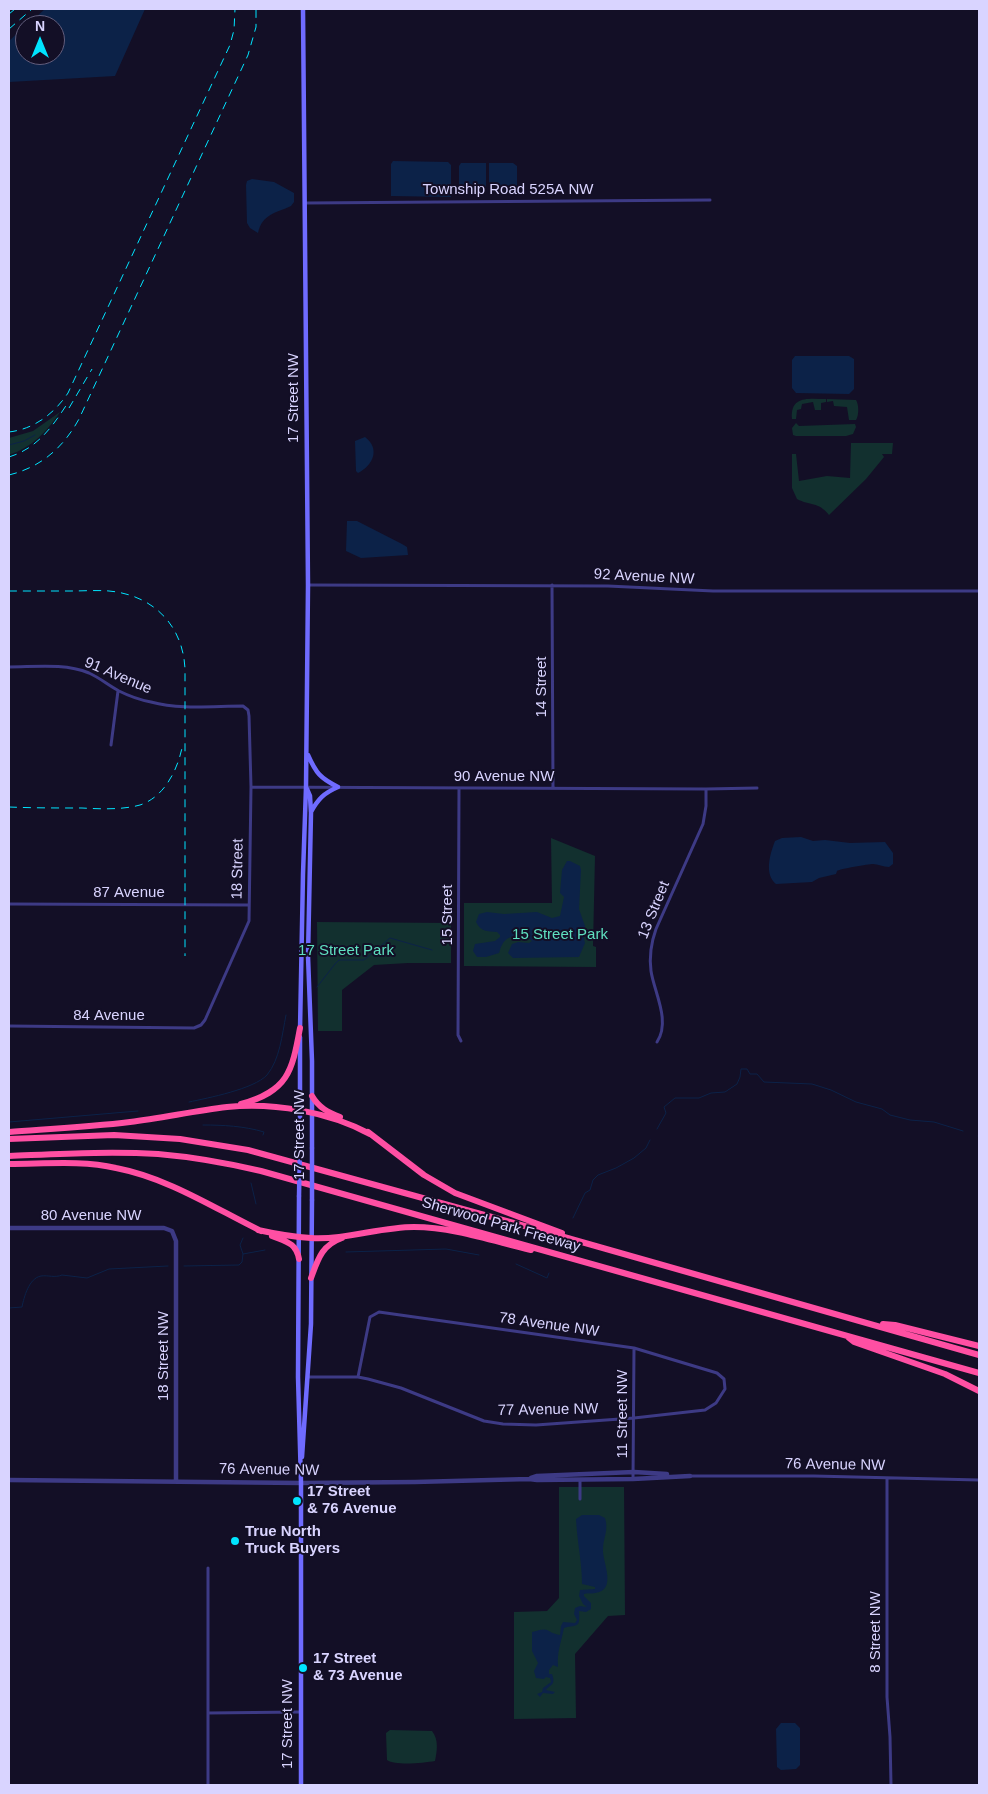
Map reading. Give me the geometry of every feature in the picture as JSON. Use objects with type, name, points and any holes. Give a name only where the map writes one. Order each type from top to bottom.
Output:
[{"type":"highway","points":[[9,1132],[118,1124],[227,1107],[267,1095],[281,1084],[293,1064],[300,1028]]},
{"type":"highway","points":[[312,1096],[324,1110],[359,1126],[424,1175],[455,1193],[551,1228],[583,1243]]},
{"type":"highway","points":[[227,1107],[265,1107],[312,1113],[344,1122],[370,1134]]},
{"type":"highway","name":"Sherwood Park Freeway","points":[[9,1139],[114,1135],[180,1138],[223,1145],[289,1160],[979,1355]]},
{"type":"highway","name":"Sherwood Park Freeway","points":[[9,1156],[114,1152],[159,1154],[209,1160],[289,1178],[979,1373]]},
{"type":"highway","points":[[9,1164],[78,1163],[118,1168],[176,1188],[235,1219],[294,1246],[297,1249],[299,1259]]},
{"type":"highway","points":[[258,1230],[312,1238],[401,1228],[429,1228],[464,1234],[548,1255],[573,1258]]},
{"type":"highway","points":[[311,1278],[321,1253],[329,1244],[363,1233]]},
{"type":"highway","points":[[871,1324],[895,1325],[979,1346]]},
{"type":"highway","points":[[844,1335],[854,1342],[945,1374],[979,1390]]},
{"type":"main road","name":"17 Street NW","points":[[301,1785],[298,1377],[299,1196],[308,585],[303,9]]},
{"type":"main road","points":[[307,752],[316,772],[324,780],[338,787]]},
{"type":"main road","name":"17 Street NW","points":[[300,1483],[308,1377],[312,1238],[312,1096],[308,956],[310,796],[306,787]]},
{"type":"main road","points":[[310,814],[318,799],[338,787]]},
{"type":"street","name":"Township Road 525A NW","points":[[306,203],[710,200]]},
{"type":"street","name":"92 Avenue NW","points":[[308,585],[608,586],[713,591],[979,591]]},
{"type":"street","name":"14 Street","points":[[552,586],[553,788]]},
{"type":"street","name":"91 Avenue","points":[[9,667],[54,667],[78,670],[103,680],[133,697],[167,705],[243,706],[248,710]]},
{"type":"street","points":[[111,744],[118,690]]},
{"type":"street","name":"18 Street","points":[[205,1020],[249,921],[251,787],[248,710]]},
{"type":"street","name":"90 Avenue NW","points":[[251,787],[757,788]]},
{"type":"street","name":"15 Street","points":[[459,788],[458,1035],[461,1041]]},
{"type":"street","name":"13 Street","points":[[657,1042],[661,1031],[661,1007],[651,971],[651,946],[656,929],[703,824],[706,814],[706,789]]},
{"type":"street","name":"87 Avenue","points":[[9,904],[249,905]]},
{"type":"street","name":"84 Avenue","points":[[9,1026],[194,1028],[205,1020]]},
{"type":"street","name":"80 Avenue NW","points":[[9,1228],[164,1228],[172,1231]]},
{"type":"street","name":"18 Street NW","points":[[172,1231],[176,1241],[176,1481]]},
{"type":"street","name":"78 Avenue NW","points":[[358,1377],[369,1320],[372,1314],[379,1312],[634,1348],[719,1374],[724,1379],[726,1389],[716,1403],[705,1410]]},
{"type":"street","name":"11 Street NW","points":[[633,1479],[634,1348]]},
{"type":"street","name":"77 Avenue NW","points":[[308,1377],[358,1377],[401,1388],[484,1421],[503,1424],[536,1424],[634,1418],[705,1410]]},
{"type":"street","name":"76 Avenue NW","points":[[529,1479],[537,1476],[634,1472],[690,1476]]},
{"type":"street","name":"76 Avenue NW","points":[[9,1480],[300,1483],[529,1479],[580,1480],[690,1476],[814,1476],[979,1480]]},
{"type":"street","name":"8 Street NW","points":[[887,1478],[887,1698],[891,1785]]},
{"type":"street","points":[[580,1480],[580,1499]]},
{"type":"street","points":[[208,1568],[208,1785]]},
{"type":"street","points":[[208,1713],[300,1712]]},
{"type":"green space","points":[[807,399],[826,399],[826,402],[821,403],[821,410],[815,410],[813,402],[802,404],[801,409],[797,410],[796,419],[792,419],[792,411],[797,402]]},
{"type":"green space","points":[[827,399],[856,400],[858,415],[856,420],[849,420],[847,407],[834,406],[833,401],[827,402]]},
{"type":"green space","points":[[60,412],[38,438],[25,448],[9,455],[9,438],[33,431]]},
{"type":"green space","points":[[796,423],[799,426],[855,424],[856,427],[853,434],[846,436],[796,436],[793,435],[792,428]]},
{"type":"green space","points":[[851,443],[893,443],[892,454],[882,454],[884,457],[866,479],[829,515],[817,506],[797,499],[792,488],[792,454],[796,454],[799,481],[827,476],[850,478]]},
{"type":"green space","name":"15 Street Park","points":[[551,838],[595,856],[593,946],[596,947],[596,967],[464,966],[464,903],[552,903]]},
{"type":"green space","name":"17 Street Park","points":[[317,922],[451,923],[451,963],[374,965],[342,990],[342,1031],[318,1031]]},
{"type":"green space","points":[[559,1487],[624,1487],[625,1615],[608,1616],[575,1654],[576,1718],[514,1719],[514,1612],[547,1611],[559,1598]]},
{"type":"green space","points":[[390,1730],[432,1731],[437,1742],[435,1761],[403,1763],[387,1760],[386,1733]]},
{"type":"water","points":[[45,9],[145,9],[115,76],[9,82],[9,41],[15,35],[15,65],[65,65],[65,15],[38,15]]},
{"type":"water","points":[[393,161],[448,162],[451,165],[451,197],[391,196],[391,164]]},
{"type":"water","points":[[461,163],[486,163],[486,191],[461,191],[459,189],[459,166]]},
{"type":"water","points":[[489,163],[513,163],[517,166],[517,189],[514,191],[489,192]]},
{"type":"water","points":[[252,179],[274,182],[294,193],[294,202],[291,206],[266,218],[258,233],[250,228],[247,223],[246,185],[247,181]]},
{"type":"water","points":[[795,356],[849,356],[854,359],[854,389],[849,394],[796,393],[792,388],[792,360]]},
{"type":"water","points":[[365,437],[370,441],[374,451],[368,466],[358,473],[356,471],[355,441]]},
{"type":"water","points":[[347,521],[357,521],[402,544],[407,547],[408,555],[361,558],[346,551]]},
{"type":"water","points":[[801,837],[813,841],[885,842],[893,853],[893,864],[889,867],[873,864],[843,869],[837,871],[836,874],[819,878],[812,882],[776,884],[772,880],[769,869],[775,841],[782,838]]},
{"type":"water","points":[[567,861],[580,866],[581,870],[579,909],[585,926],[583,935],[585,943],[579,957],[513,958],[508,953],[512,944],[518,942],[529,943],[532,941],[529,938],[516,936],[504,941],[499,953],[486,957],[477,957],[473,951],[475,944],[495,941],[500,937],[497,932],[480,928],[476,922],[479,914],[487,912],[504,914],[537,912],[552,918],[560,916],[564,897],[560,893],[562,870]]},
{"type":"water","points":[[582,1515],[599,1515],[605,1518],[603,1555],[607,1575],[606,1587],[602,1591],[584,1594],[591,1603],[591,1609],[586,1612],[579,1611],[577,1625],[564,1628],[558,1667],[553,1665],[549,1670],[549,1674],[552,1674],[553,1682],[546,1690],[555,1692],[553,1694],[543,1693],[540,1697],[537,1694],[542,1692],[543,1688],[551,1682],[550,1678],[536,1678],[534,1671],[538,1663],[532,1651],[532,1632],[545,1630],[560,1635],[563,1622],[575,1623],[577,1620],[574,1614],[575,1608],[580,1606],[587,1607],[579,1596],[580,1590],[595,1589],[595,1587],[582,1584],[576,1519]]},
{"type":"water","points":[[781,1723],[795,1723],[800,1728],[800,1765],[796,1769],[781,1770],[777,1767],[776,1729]]},
{"type":"waterway","points":[[9,445],[24,441],[35,435]]},
{"type":"waterway","points":[[317,987],[339,960],[364,960],[390,938],[432,950]]},
{"type":"waterway","points":[[189,1102],[242,1089],[267,1075],[278,1054],[286,1015]]},
{"type":"waterway","points":[[657,1129],[666,1113],[664,1107],[675,1098],[699,1098],[711,1093],[725,1092],[737,1084],[741,1069],[747,1069],[750,1074],[757,1074],[764,1082],[812,1084],[831,1090],[856,1102],[882,1109],[890,1115],[910,1120],[934,1122],[963,1131]]},
{"type":"waterway","points":[[9,1122],[138,1111]]},
{"type":"waterway","points":[[203,1125],[249,1128],[264,1132],[263,1135]]},
{"type":"waterway","points":[[573,1218],[585,1193],[590,1190],[593,1180],[598,1175],[634,1158],[646,1148],[650,1140]]},
{"type":"waterway","points":[[251,1183],[256,1204]]},
{"type":"waterway","points":[[243,1238],[240,1245],[243,1254]]},
{"type":"waterway","points":[[346,1252],[446,1249],[479,1255]]},
{"type":"waterway","points":[[184,1266],[239,1265],[242,1262],[243,1254],[265,1250]]},
{"type":"waterway","points":[[516,1264],[547,1278],[549,1273]]},
{"type":"waterway","points":[[9,1308],[22,1307],[30,1284],[37,1277],[62,1275],[87,1278],[109,1269],[168,1266]]},
{"type":"railway","points":[[9,14],[15,9]]},
{"type":"railway","points":[[9,29],[32,9]]},
{"type":"railway","points":[[9,432],[27,428],[43,419],[56,408],[68,393],[230,45],[234,30],[235,9]]},
{"type":"railway","points":[[9,475],[31,467],[50,455],[66,439],[79,419],[248,55],[256,27],[256,9]]},
{"type":"railway","points":[[69,408],[92,369]]},
{"type":"railway","points":[[9,457],[37,442],[51,427],[69,401]]},
{"type":"railway","points":[[9,591],[109,591],[125,594],[152,606],[172,626],[183,653],[185,669],[185,956]]},
{"type":"railway","points":[[9,807],[111,809],[140,805],[163,790],[173,774],[182,748]]},
{"type":"place","name":"17 Street & 76 Avenue","points":[[297,1501]]},
{"type":"place","name":"True North Truck Buyers","points":[[235,1541]]},
{"type":"place","name":"17 Street & 73 Avenue","points":[[303,1668]]}]
